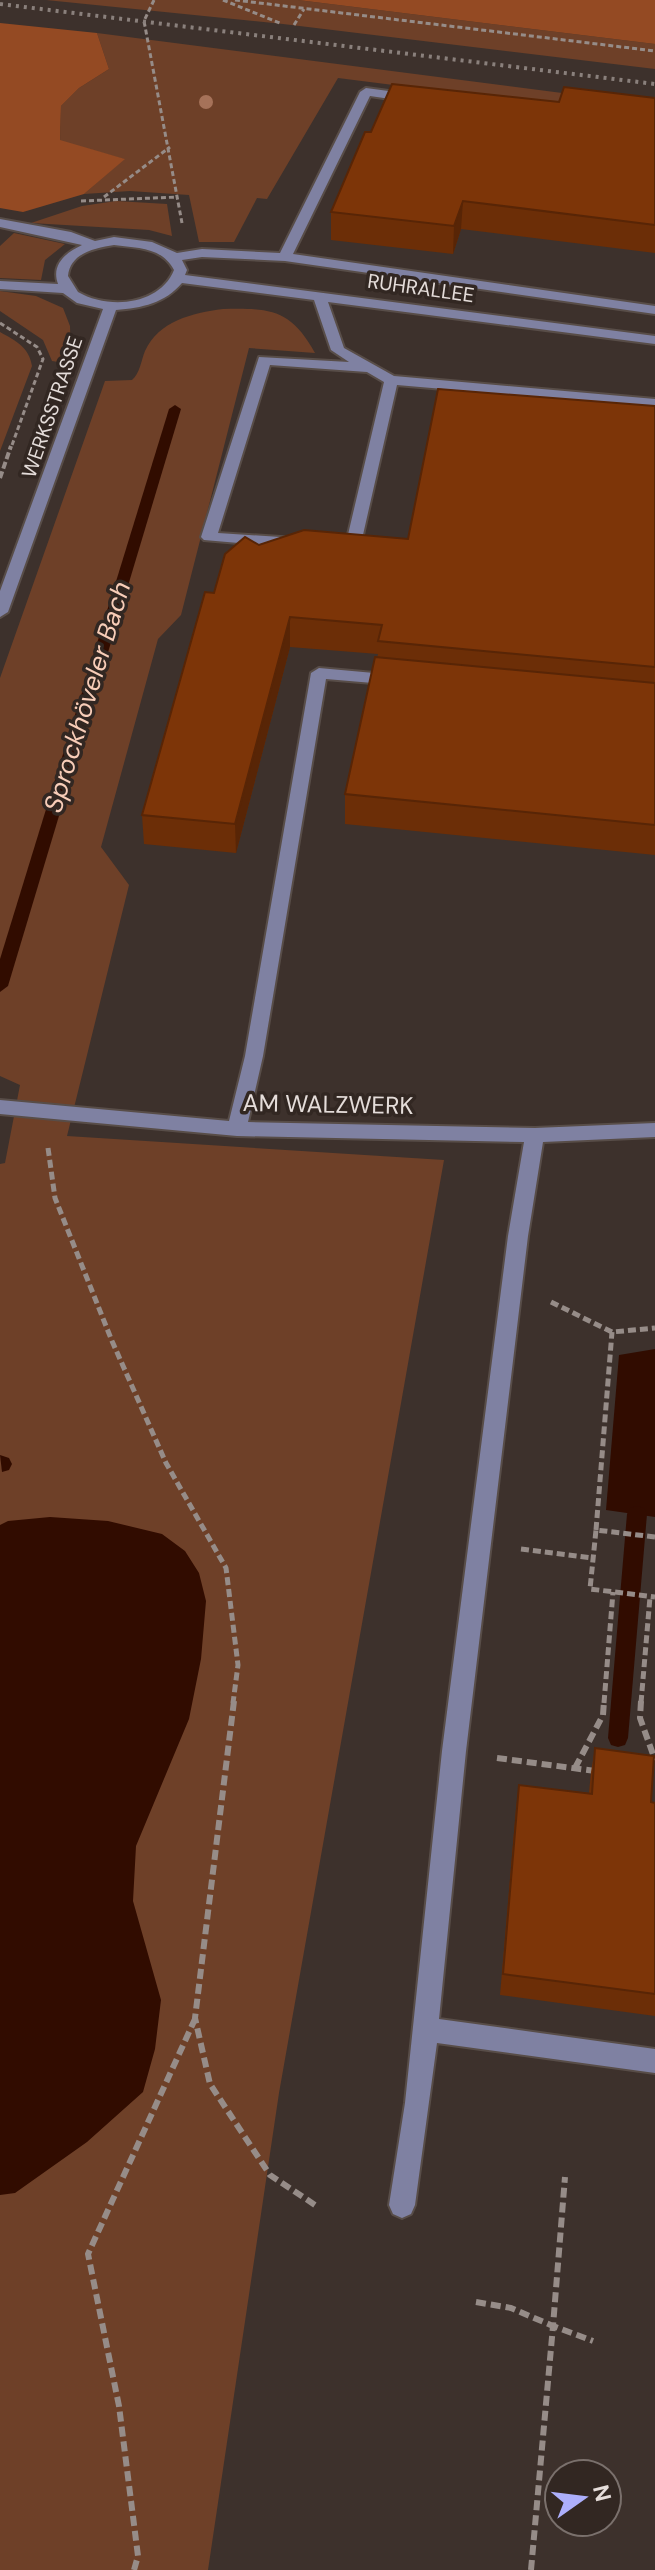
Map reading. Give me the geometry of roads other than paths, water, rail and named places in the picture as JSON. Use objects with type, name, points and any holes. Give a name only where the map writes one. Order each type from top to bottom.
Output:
[{"type":"street","points":[[285,257],[366,92],[427,100]]},
{"type":"street","points":[[0,223],[71,236],[94,245]]},
{"type":"street","points":[[182,256],[181,279],[168,293],[133,305],[111,306],[82,299],[66,289],[60,280],[60,270],[65,261],[76,252],[114,241],[141,241],[182,256],[285,257],[655,310]]},
{"type":"street","name":"RUHRALLEE","points":[[181,279],[655,340]]},
{"type":"street","points":[[0,285],[66,289]]},
{"type":"street","points":[[319,295],[338,350],[391,380],[655,403]]},
{"type":"street","name":"WERKSSTRASSE","points":[[0,612],[111,306]]},
{"type":"street","points":[[370,368],[264,360],[209,537],[352,548],[391,380]]},
{"type":"street","points":[[237,1129],[254,1056],[319,673],[411,682]]},
{"type":"street","name":"AM WALZWERK","points":[[0,1107],[237,1129],[535,1135],[655,1130]]},
{"type":"street","points":[[402,2205],[418,2103],[454,1751],[513,1283],[535,1135]]},
{"type":"street","points":[[424,2029],[655,2061]]},
{"type":"waterway","name":"Sprockhöveler Bach","points":[[0,986],[175,409]]},
{"type":"waterway","points":[[618,1738],[637,1514]]},
{"type":"railway","points":[[0,4],[655,84]]}]
